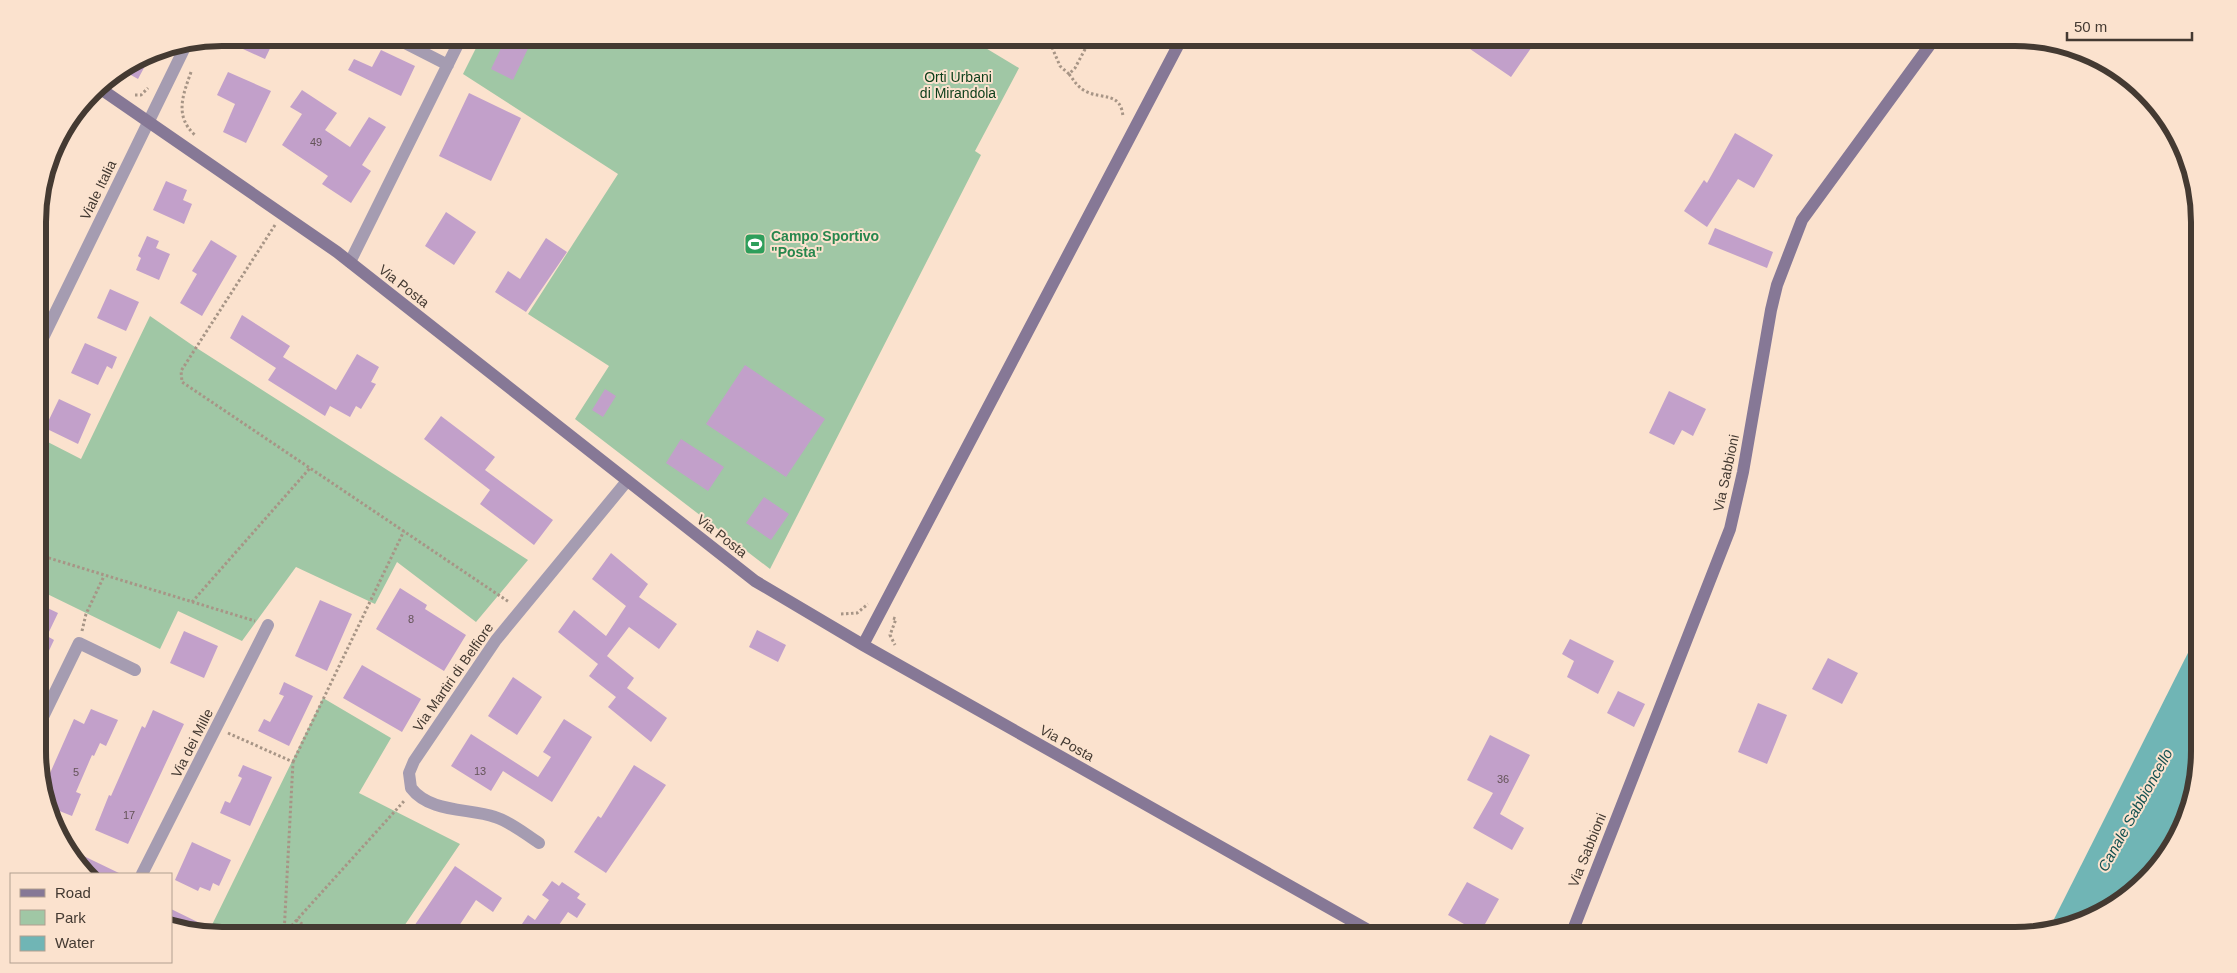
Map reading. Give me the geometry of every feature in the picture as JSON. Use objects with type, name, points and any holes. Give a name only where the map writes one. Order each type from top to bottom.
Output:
[{"type":"street","points":[[863,645],[1177,46]]},
{"type":"street","name":"Via Sabbioni","points":[[1574,926],[1730,529],[1743,472],[1771,310],[1777,285],[1793,239],[1815,199],[1929,46]]},
{"type":"street","points":[[412,47],[448,65]]},
{"type":"street","points":[[350,262],[457,47]]},
{"type":"street","name":"Viale Italia","points":[[47,330],[183,51]]},
{"type":"street","name":"Via Posta","points":[[104,92],[350,262],[755,581],[863,645],[1362,926]]},
{"type":"street","name":"Via Martiri di Belfiore","points":[[413,791],[409,781],[414,761],[496,640],[628,481]]},
{"type":"street","name":"Via dei Mille","points":[[143,873],[268,625]]},
{"type":"street","points":[[46,710],[79,643],[135,670]]},
{"type":"street","points":[[413,791],[439,805],[496,817],[539,843]]},
{"type":"path","points":[[1052,47],[1060,66],[1069,74],[1078,87],[1087,92],[1117,100],[1121,106],[1124,119],[1135,126]]},
{"type":"path","points":[[1069,74],[1075,68],[1086,47]]},
{"type":"path","points":[[179,60],[193,66],[181,106],[185,123],[200,139]]},
{"type":"path","points":[[132,94],[141,95],[152,80]]},
{"type":"path","points":[[282,214],[181,371],[180,378],[186,386],[521,609]]},
{"type":"path","points":[[192,602],[310,468]]},
{"type":"path","points":[[284,927],[293,762],[404,531]]},
{"type":"path","points":[[46,557],[268,625]]},
{"type":"path","points":[[79,643],[86,614],[104,576]]},
{"type":"path","points":[[836,612],[851,615],[862,610],[867,604],[896,619],[890,635],[895,646],[901,650]]},
{"type":"path","points":[[216,727],[293,762]]},
{"type":"path","points":[[290,927],[413,791]]},
{"type":"path","points":[[296,920],[306,927]]},
{"type":"green space","name":"Campo Sportivo \"Posta\"","points":[[477,47],[983,47],[1019,68],[975,151],[981,155],[770,569],[575,419],[609,366],[528,314],[618,174],[463,74]]},
{"type":"green space","points":[[150,316],[192,345],[528,560],[476,622],[397,562],[375,604],[296,567],[242,641],[178,611],[160,649],[46,594],[47,441],[81,459]]},
{"type":"green space","points":[[323,698],[391,738],[359,793],[460,844],[404,927],[211,926]]},
{"type":"water","name":"Canale Sabbioncello","points":[[2191,647],[2191,751],[2185,796],[2178,814],[2153,860],[2131,883],[2093,909],[2052,922]]},
{"type":"building","points":[[1466,46],[1532,46],[1511,77]]},
{"type":"building","points":[[239,47],[271,47],[265,59]]},
{"type":"building","points":[[502,47],[529,47],[513,80],[491,69]]},
{"type":"building","points":[[381,50],[415,66],[401,96],[348,70],[354,59],[372,67]]},
{"type":"building","points":[[147,63],[138,79],[129,74]]},
{"type":"building","points":[[228,72],[271,91],[246,143],[223,132],[235,104],[217,95]]},
{"type":"building","points":[[302,90],[337,113],[325,130],[350,147],[369,117],[386,127],[362,165],[371,171],[351,203],[322,184],[328,176],[282,145],[302,114],[290,107]]},
{"type":"building","points":[[469,93],[521,118],[491,181],[439,156]]},
{"type":"building","points":[[1735,133],[1773,155],[1754,188],[1738,179],[1707,227],[1684,211],[1704,180],[1707,183]]},
{"type":"building","points":[[166,181],[187,190],[183,200],[192,204],[184,224],[153,210]]},
{"type":"building","points":[[446,212],[476,232],[454,265],[425,246]]},
{"type":"building","points":[[1715,228],[1773,252],[1767,268],[1708,244]]},
{"type":"building","points":[[147,236],[159,241],[156,248],[170,254],[159,280],[136,270],[141,258],[138,256]]},
{"type":"building","points":[[546,238],[567,252],[526,312],[495,292],[508,271],[520,279]]},
{"type":"building","points":[[211,240],[237,256],[202,316],[180,303],[197,274],[192,271]]},
{"type":"building","points":[[110,289],[139,302],[126,331],[97,318]]},
{"type":"building","points":[[242,315],[290,346],[283,357],[336,390],[357,354],[379,367],[371,382],[376,384],[361,409],[356,406],[350,417],[330,406],[325,416],[268,380],[276,368],[230,338]]},
{"type":"building","points":[[85,343],[117,357],[112,369],[107,366],[98,385],[71,373]]},
{"type":"building","points":[[745,365],[825,419],[786,477],[706,424]]},
{"type":"building","points":[[605,389],[616,396],[603,417],[592,410]]},
{"type":"building","points":[[1669,391],[1706,409],[1693,436],[1682,430],[1674,445],[1649,433]]},
{"type":"building","points":[[59,399],[91,414],[78,444],[47,429],[47,425]]},
{"type":"building","points":[[441,416],[495,457],[485,470],[553,520],[534,545],[480,504],[490,490],[424,439]]},
{"type":"building","points":[[681,439],[724,467],[708,491],[666,463]]},
{"type":"building","points":[[764,497],[789,514],[771,540],[746,523]]},
{"type":"building","points":[[611,553],[648,584],[639,597],[677,624],[659,649],[629,627],[607,656],[634,678],[627,688],[667,718],[651,742],[608,707],[616,697],[589,676],[598,664],[558,632],[574,610],[606,636],[626,606],[592,579]]},
{"type":"building","points":[[400,588],[427,605],[425,609],[466,635],[444,671],[376,629]]},
{"type":"building","points":[[320,600],[352,614],[327,671],[295,656]]},
{"type":"building","points":[[46,607],[58,613],[47,636],[54,640],[46,657]]},
{"type":"building","points":[[757,630],[786,645],[778,662],[749,647]]},
{"type":"building","points":[[184,631],[218,646],[204,678],[170,663]]},
{"type":"building","points":[[1570,639],[1614,661],[1598,694],[1567,677],[1574,661],[1562,654]]},
{"type":"building","points":[[1828,658],[1858,673],[1842,704],[1812,689]]},
{"type":"building","points":[[362,665],[421,699],[402,732],[343,698]]},
{"type":"building","points":[[513,677],[542,697],[517,735],[488,716]]},
{"type":"building","points":[[284,682],[313,696],[289,746],[258,731],[264,719],[270,722],[284,696],[279,694]]},
{"type":"building","points":[[1618,691],[1645,704],[1634,727],[1607,713]]},
{"type":"building","points":[[1758,703],[1787,715],[1767,764],[1738,752]]},
{"type":"building","points":[[91,709],[118,720],[106,746],[100,743],[94,756],[92,755],[76,792],[81,794],[72,816],[57,810],[48,777],[74,719],[84,724]]},
{"type":"building","points":[[153,710],[184,724],[128,844],[95,830],[109,795],[111,796],[142,726],[145,728]]},
{"type":"building","points":[[564,719],[592,737],[552,802],[503,771],[491,791],[451,766],[471,734],[538,777],[551,757],[543,752]]},
{"type":"building","points":[[1490,735],[1530,755],[1500,814],[1524,828],[1512,850],[1473,828],[1493,793],[1467,780]]},
{"type":"building","points":[[243,765],[272,777],[250,826],[220,813],[225,801],[230,803],[242,778],[238,776]]},
{"type":"building","points":[[634,765],[666,785],[606,873],[574,852],[598,816],[601,818]]},
{"type":"building","points":[[192,842],[231,860],[219,886],[213,883],[210,891],[200,887],[198,891],[175,880]]},
{"type":"building","points":[[81,855],[119,873],[96,873]]},
{"type":"building","points":[[455,866],[502,898],[493,912],[476,900],[458,927],[414,927]]},
{"type":"building","points":[[552,881],[559,886],[562,882],[580,894],[577,898],[586,904],[577,918],[568,912],[558,927],[520,927],[528,915],[535,920],[549,900],[542,895]]},
{"type":"building","points":[[1467,882],[1499,899],[1484,926],[1468,926],[1448,915]]},
{"type":"building","points":[[172,909],[205,925],[172,919]]},
{"type":"place","name":"Campo Sportivo \"Posta\"","points":[[755,244]]},
{"type":"park label","name":"Orti Urbani di Mirandola","points":[[958,86]]}]
